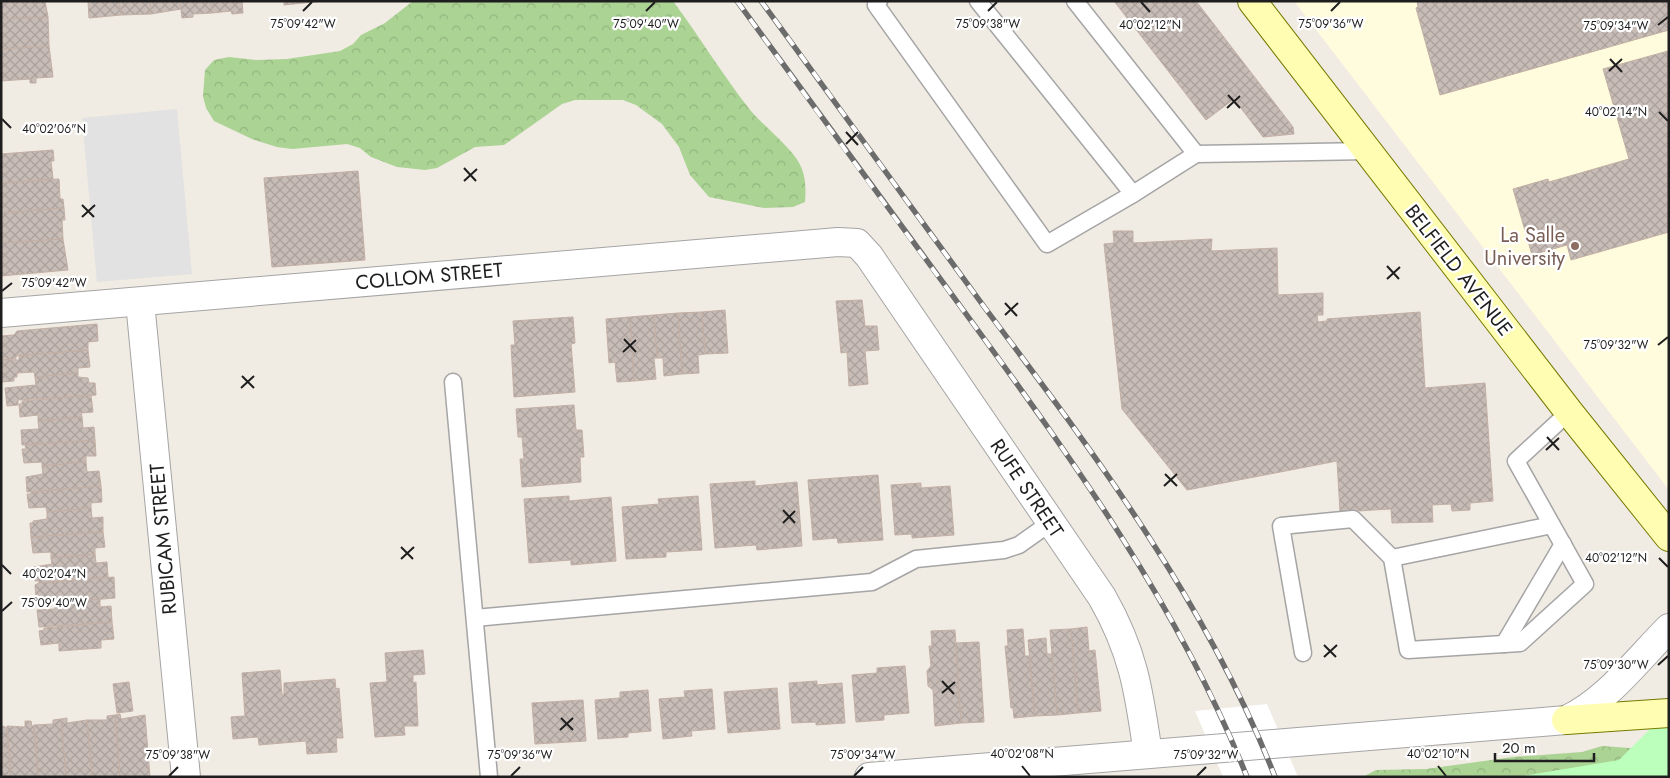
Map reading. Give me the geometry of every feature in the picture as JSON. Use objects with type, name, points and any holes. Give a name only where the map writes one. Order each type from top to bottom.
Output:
[{"type":"street","name":"BELFIELD AVENUE","points":[[1252,1],[1569,412],[1669,537]]},
{"type":"street","name":"COLLOM STREET","points":[[1,313],[824,243],[857,243]]},
{"type":"street","name":"RUFE STREET","points":[[857,243],[869,256],[1102,597],[1126,644],[1140,695],[1148,754]]},
{"type":"street","name":"RUBICAM STREET","points":[[140,302],[186,777]]},
{"type":"street","points":[[1566,720],[1585,711],[1601,698],[1669,628]]},
{"type":"street","points":[[869,777],[1669,713]]},
{"type":"lane","points":[[879,1],[876,6],[1048,244],[1196,154],[1368,151]]},
{"type":"lane","points":[[978,1],[1133,194]]},
{"type":"lane","points":[[1075,1],[1196,154]]},
{"type":"lane","points":[[453,382],[489,777]]},
{"type":"lane","points":[[1303,653],[1281,526],[1353,520],[1392,558],[1408,650],[1520,643],[1585,584],[1516,461],[1569,412]]},
{"type":"lane","points":[[475,618],[864,584],[888,575],[902,565],[916,559],[1004,550],[1019,545],[1050,523]]},
{"type":"lane","points":[[1392,558],[1552,525]]},
{"type":"lane","points":[[1504,644],[1563,544]]},
{"type":"shaded area","name":"La Salle University","points":[[1294,1],[1669,1],[1669,490]]},
{"type":"shaded area","points":[[177,109],[192,274],[97,282],[82,118]]},
{"type":"green space","points":[[413,1],[673,1],[751,111],[789,149],[798,161],[805,181],[805,202],[793,207],[764,208],[709,197],[690,175],[679,147],[662,124],[636,105],[623,100],[575,100],[562,104],[504,145],[475,147],[437,168],[425,170],[397,167],[371,157],[360,148],[347,144],[292,149],[277,147],[252,139],[214,121],[206,108],[203,96],[205,70],[214,60],[229,57],[257,60],[287,59],[340,51],[353,44],[361,35],[385,23]]},
{"type":"green space","points":[[1669,710],[1669,777],[1517,777],[1619,760]]},
{"type":"green space","points":[[1602,746],[1643,749],[1669,777],[1363,777],[1376,770],[1426,769],[1513,757],[1582,752]]},
{"type":"pier","points":[[1267,704],[1298,777],[1223,777],[1195,711]]},
{"type":"building","points":[[1,1],[45,1],[48,17],[1,19]]},
{"type":"building","points":[[88,1],[119,1],[121,15],[89,18]]},
{"type":"building","points":[[119,1],[150,1],[151,14],[121,15]]},
{"type":"building","points":[[150,1],[180,1],[181,9],[151,14]]},
{"type":"building","points":[[180,1],[211,1],[212,13],[193,14],[193,17],[182,18]]},
{"type":"building","points":[[211,1],[242,1],[243,13],[232,14],[231,11],[212,13]]},
{"type":"building","points":[[284,1],[323,1],[284,5]]},
{"type":"building","points":[[1114,1],[1196,1],[1293,127],[1294,134],[1263,137],[1234,99],[1206,120]]},
{"type":"building","points":[[1417,1],[1669,1],[1669,30],[1440,95],[1416,8],[1418,7]]},
{"type":"building","points":[[48,17],[49,46],[1,49],[1,19]]},
{"type":"building","points":[[49,46],[53,77],[36,78],[36,83],[30,83],[30,79],[1,81],[1,49]]},
{"type":"building","points":[[1668,51],[1669,232],[1571,260],[1567,245],[1532,255],[1513,189],[1548,179],[1549,182],[1629,159],[1603,69]]},
{"type":"building","points":[[53,150],[54,161],[51,161],[53,179],[1,183],[1,154]]},
{"type":"building","points":[[358,171],[365,260],[272,267],[264,178]]},
{"type":"building","points":[[59,179],[60,199],[63,199],[64,208],[1,213],[1,183]]},
{"type":"building","points":[[64,208],[65,220],[62,220],[63,239],[1,243],[1,213]]},
{"type":"building","points":[[1113,231],[1133,231],[1133,243],[1212,239],[1211,251],[1277,248],[1278,295],[1323,293],[1323,315],[1317,315],[1318,322],[1327,321],[1327,319],[1420,312],[1425,388],[1485,383],[1493,501],[1470,503],[1470,510],[1452,511],[1451,504],[1432,505],[1433,522],[1392,523],[1391,509],[1340,512],[1337,461],[1187,490],[1122,409],[1104,244],[1114,243]]},
{"type":"building","points":[[63,239],[68,270],[1,276],[1,243]]},
{"type":"building","points":[[862,300],[865,326],[877,326],[879,350],[865,351],[868,384],[849,386],[847,352],[841,353],[836,301]]},
{"type":"building","points":[[725,310],[728,353],[705,354],[702,312]]},
{"type":"building","points":[[702,312],[705,354],[698,355],[699,373],[682,374],[678,313]]},
{"type":"building","points":[[678,313],[682,374],[664,376],[663,358],[657,358],[654,315]]},
{"type":"building","points":[[654,315],[657,358],[654,358],[656,379],[634,381],[630,317]]},
{"type":"building","points":[[573,317],[575,343],[571,344],[575,392],[514,397],[511,345],[515,345],[513,321]]},
{"type":"building","points":[[630,317],[634,381],[617,382],[615,362],[609,363],[606,319]]},
{"type":"building","points":[[97,324],[98,341],[88,342],[88,350],[16,356],[16,359],[1,360],[1,336],[14,335],[17,331]]},
{"type":"building","points":[[88,350],[90,367],[78,368],[78,373],[35,377],[34,372],[17,373],[14,381],[1,382],[1,360],[19,360],[19,356]]},
{"type":"building","points":[[78,373],[78,377],[88,378],[89,383],[95,383],[96,395],[18,400],[18,405],[7,406],[5,388],[36,385],[35,377]]},
{"type":"building","points":[[91,395],[93,412],[81,413],[82,417],[38,421],[38,415],[20,417],[19,404],[22,404],[22,401]]},
{"type":"building","points":[[574,405],[576,430],[582,430],[584,457],[580,457],[581,482],[522,487],[520,459],[524,459],[522,437],[518,437],[516,409]]},
{"type":"building","points":[[82,417],[83,428],[94,427],[95,440],[22,445],[21,430],[39,429],[38,421]]},
{"type":"building","points":[[95,440],[96,456],[86,456],[86,462],[42,466],[42,462],[24,463],[22,449],[26,449],[25,445]]},
{"type":"building","points":[[86,462],[87,472],[99,471],[101,486],[27,492],[26,477],[43,474],[42,466]]},
{"type":"building","points":[[878,475],[883,540],[838,543],[837,538],[813,540],[808,480]]},
{"type":"building","points":[[755,481],[755,486],[797,482],[802,546],[757,550],[756,545],[715,548],[710,484]]},
{"type":"building","points":[[921,483],[921,488],[950,486],[954,535],[912,538],[912,534],[895,535],[891,485]]},
{"type":"building","points":[[101,486],[102,502],[91,503],[91,508],[47,512],[46,507],[29,508],[27,494],[31,494],[31,492]]},
{"type":"building","points":[[569,496],[569,501],[611,497],[616,561],[571,565],[571,560],[529,563],[524,499]]},
{"type":"building","points":[[698,496],[702,550],[666,552],[666,557],[626,559],[622,507],[659,504],[658,499]]},
{"type":"building","points":[[91,508],[92,518],[103,517],[103,532],[31,537],[30,523],[47,519],[47,512]]},
{"type":"building","points":[[103,532],[105,547],[95,548],[95,554],[51,558],[51,552],[33,553],[31,537]]},
{"type":"building","points":[[95,554],[96,563],[107,562],[108,577],[39,583],[39,581],[35,581],[34,567],[52,564],[51,558]]},
{"type":"building","points":[[114,577],[115,598],[55,603],[54,599],[36,598],[35,585],[39,583]]},
{"type":"building","points":[[100,599],[100,607],[111,606],[112,622],[39,627],[37,610],[55,609],[55,603]]},
{"type":"building","points":[[112,622],[114,639],[101,640],[101,648],[59,651],[59,643],[41,645],[39,631],[44,630],[44,628]]},
{"type":"building","points":[[1087,627],[1089,651],[1095,650],[1101,711],[1078,713],[1071,629]]},
{"type":"building","points":[[1023,629],[1025,656],[1029,656],[1035,716],[1014,718],[1013,708],[1011,708],[1005,646],[1008,646],[1007,630]]},
{"type":"building","points":[[1071,629],[1078,713],[1057,715],[1050,630]]},
{"type":"building","points":[[955,630],[961,723],[935,726],[933,690],[928,686],[927,671],[931,666],[929,646],[932,646],[931,631]]},
{"type":"building","points":[[1046,638],[1047,654],[1052,654],[1057,715],[1035,716],[1028,640]]},
{"type":"building","points":[[979,642],[984,722],[961,723],[956,643]]},
{"type":"building","points":[[423,650],[425,674],[413,675],[413,683],[416,682],[418,726],[404,726],[405,735],[375,737],[370,683],[387,682],[385,653]]},
{"type":"building","points":[[905,666],[909,713],[884,715],[884,720],[856,722],[852,675],[877,673],[877,668]]},
{"type":"building","points":[[280,670],[282,695],[284,694],[284,683],[335,679],[336,689],[339,688],[343,738],[336,738],[337,752],[307,754],[306,741],[259,745],[258,737],[233,739],[231,717],[245,716],[242,673]]},
{"type":"building","points":[[817,681],[817,685],[842,683],[845,723],[816,725],[816,722],[792,723],[789,683]]},
{"type":"building","points":[[129,682],[133,711],[117,713],[113,684]]},
{"type":"building","points":[[777,688],[780,729],[728,733],[724,692]]},
{"type":"building","points":[[712,689],[715,729],[691,731],[692,736],[663,739],[659,699],[685,697],[684,691]]},
{"type":"building","points":[[648,690],[651,731],[628,733],[628,737],[598,739],[595,700],[620,698],[620,692]]},
{"type":"building","points":[[583,700],[586,741],[535,744],[532,703]]},
{"type":"building","points":[[120,714],[121,719],[145,715],[150,777],[120,777],[115,715]]},
{"type":"building","points":[[115,715],[120,777],[92,777],[87,720],[107,720],[107,716]]},
{"type":"building","points":[[67,718],[67,723],[87,720],[92,777],[66,777],[61,719]]},
{"type":"building","points":[[61,719],[66,777],[38,777],[34,725],[53,724],[53,720]]},
{"type":"building","points":[[25,721],[31,721],[32,726],[34,726],[38,777],[11,777],[7,726],[25,727]]},
{"type":"building","points":[[1,727],[7,728],[11,777],[1,777]]},
{"type":"railway","points":[[737,1],[1009,372],[1123,539],[1158,596],[1190,655],[1220,715],[1247,777]]},
{"type":"railway","points":[[761,1],[1067,419],[1146,533],[1183,592],[1217,652],[1248,713],[1275,777]]},
{"type":"place","name":"La Salle University","points":[[1575,246]]}]
